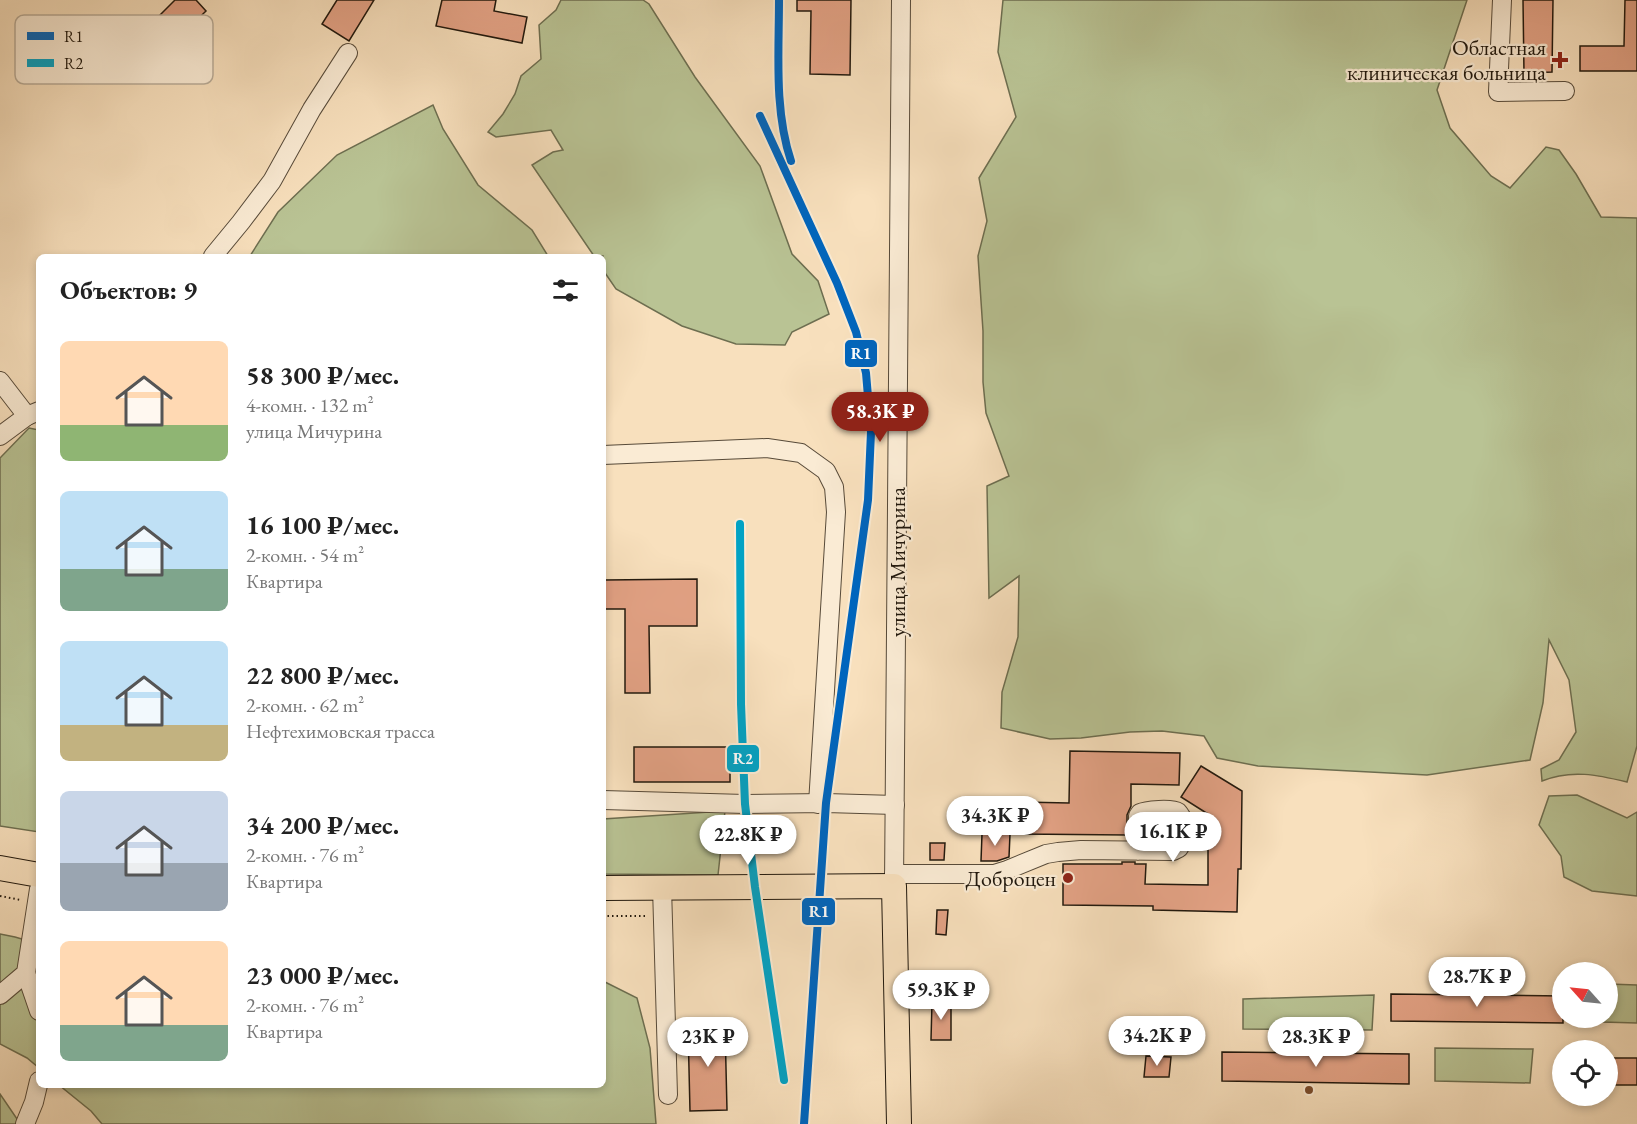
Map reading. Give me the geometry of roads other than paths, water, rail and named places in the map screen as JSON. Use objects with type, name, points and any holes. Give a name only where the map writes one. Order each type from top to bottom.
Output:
[{"type":"main road","points":[[0,868],[36,874]]},
{"type":"main road","points":[[606,888],[894,880]]},
{"type":"main road","name":"улица Мичурина","points":[[894,880],[899,1124]]},
{"type":"street","name":"улица Мичурина","points":[[894,880],[902,0]]},
{"type":"street","points":[[1502,0],[1498,93],[1565,91]]},
{"type":"street","points":[[215,254],[272,181],[312,109],[348,53]]},
{"type":"street","points":[[0,381],[33,414],[0,436]]},
{"type":"street","points":[[606,454],[767,448],[801,453],[826,471],[834,487],[836,512],[818,804]]},
{"type":"street","points":[[606,800],[895,805]]},
{"type":"street","points":[[894,880],[986,874],[1007,870],[1046,854],[1058,852],[1138,851]]},
{"type":"street","points":[[662,887],[668,1095]]},
{"type":"street","points":[[36,909],[26,973],[36,1002]]},
{"type":"street","points":[[0,995],[26,973]]},
{"type":"street","points":[[26,1124],[37,1088]]},
{"type":"place","name":"Областная клиническая больница","points":[[1560,60]]},
{"type":"place","name":"Доброцен","points":[[1068,878]]}]
